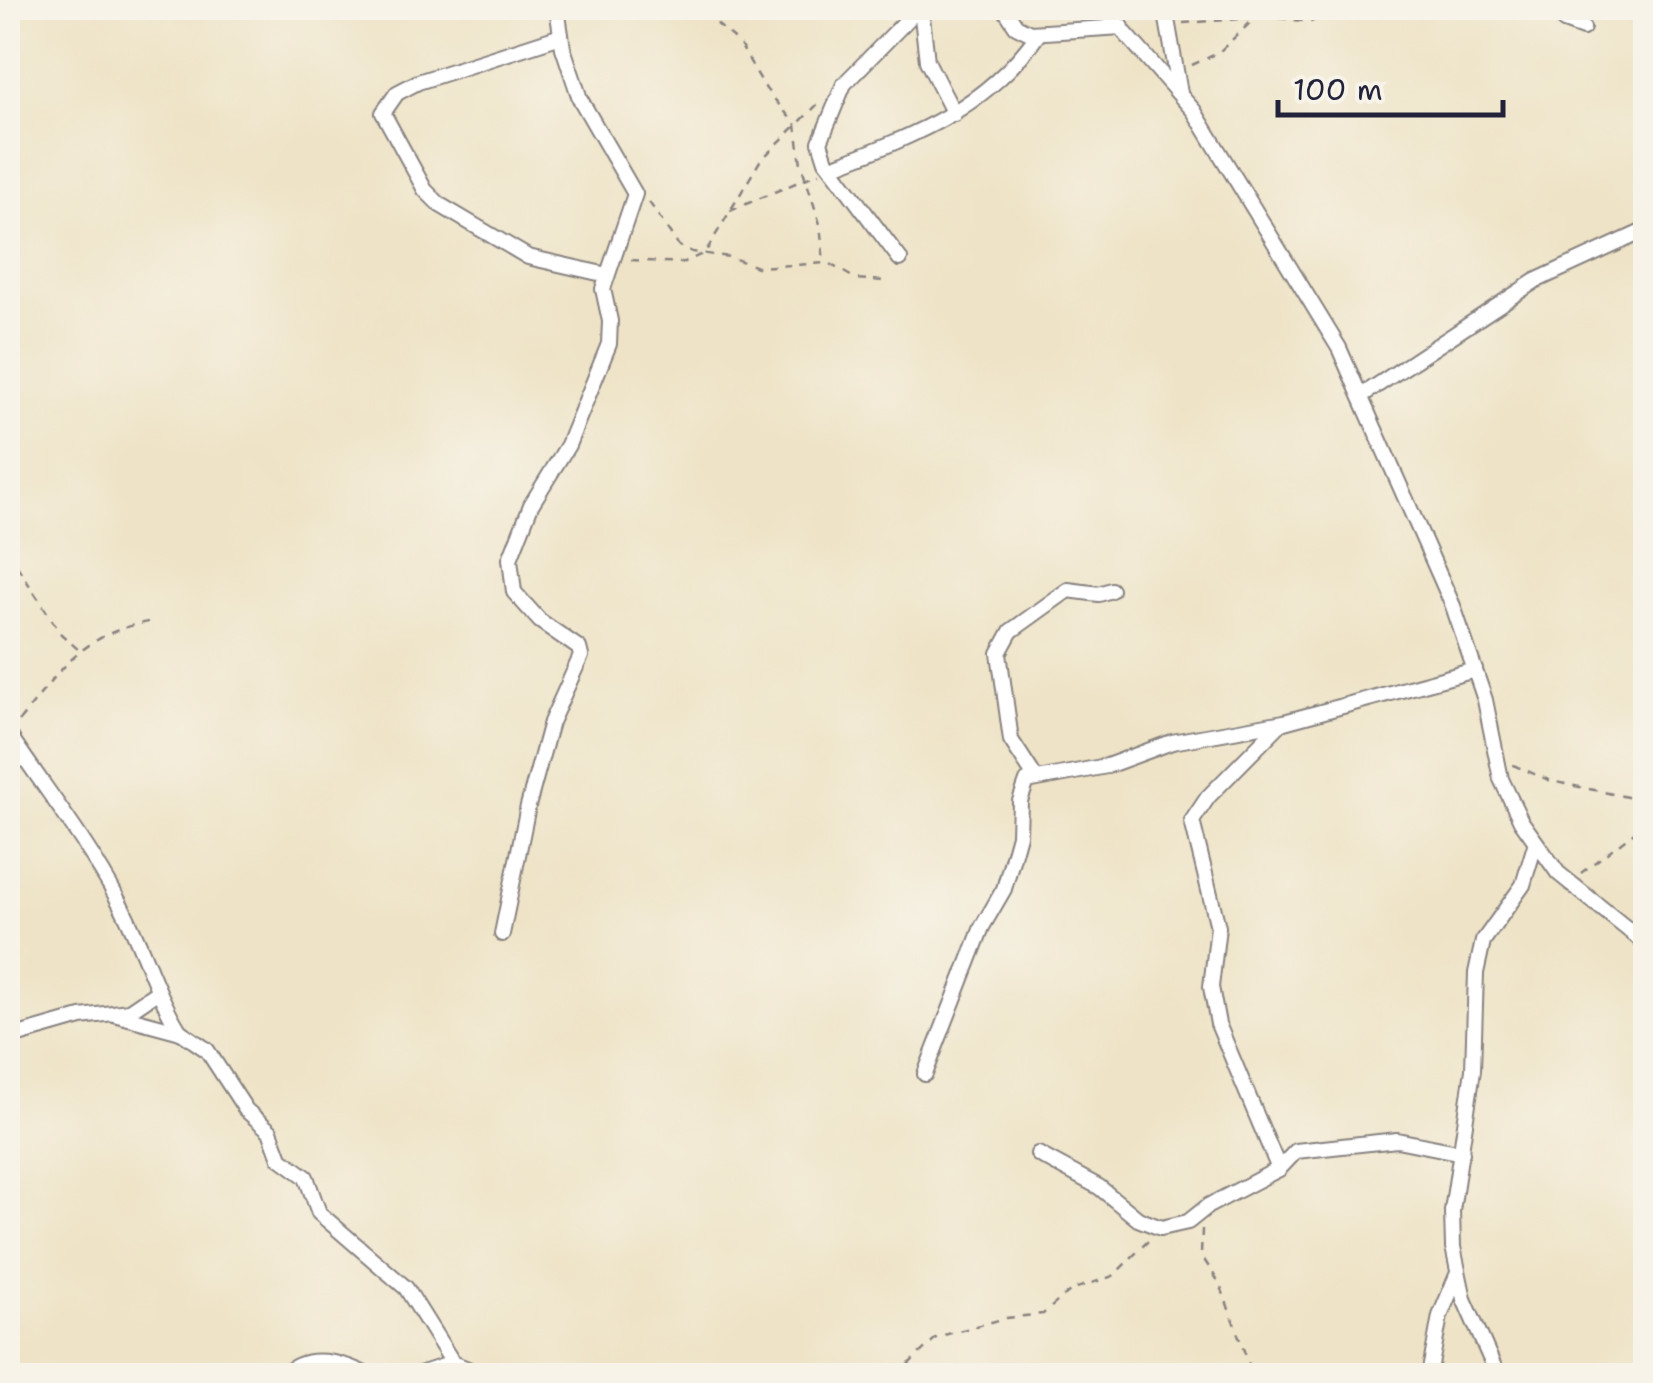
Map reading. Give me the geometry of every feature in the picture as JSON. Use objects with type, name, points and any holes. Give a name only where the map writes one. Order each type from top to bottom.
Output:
[{"type":"street","points":[[502,934],[550,722],[582,656],[579,648],[540,620],[514,592],[510,559],[531,505],[568,444],[609,344],[610,321],[603,289],[635,194],[585,112],[557,8]]},
{"type":"street","points":[[920,8],[928,61],[954,114]]},
{"type":"street","points":[[900,259],[832,168],[820,142],[844,84],[920,8]]},
{"type":"street","points":[[1004,8],[1016,26],[1039,33],[1122,27]]},
{"type":"street","points":[[1103,8],[1180,93],[1309,294],[1361,396],[1453,606],[1475,670],[1507,796],[1535,844],[1567,880],[1646,944]]},
{"type":"street","points":[[1556,8],[1564,21],[1583,28]]},
{"type":"street","points":[[1166,14],[1180,93]]},
{"type":"street","points":[[832,168],[954,114],[993,88],[1039,33]]},
{"type":"street","points":[[562,36],[418,82],[397,93],[383,113],[425,190],[440,205],[528,257],[607,275]]},
{"type":"street","points":[[1361,396],[1535,281],[1646,230]]},
{"type":"street","points":[[1035,777],[1011,740],[1000,669],[1001,645],[1012,631],[1068,590],[1099,594],[1111,590]]},
{"type":"street","points":[[925,1074],[982,927],[1004,888],[1019,835],[1022,790],[1035,777],[1107,766],[1172,742],[1281,723],[1475,670]]},
{"type":"street","points":[[1279,1169],[1218,1024],[1211,988],[1218,927],[1192,822],[1208,797],[1281,723]]},
{"type":"street","points":[[8,734],[91,850],[137,934],[157,992],[180,1032]]},
{"type":"street","points":[[1498,1376],[1458,1274],[1452,1211],[1473,1070],[1476,973],[1483,941],[1523,885],[1535,844]]},
{"type":"street","points":[[8,1038],[82,1017],[132,1010],[157,992]]},
{"type":"street","points":[[114,1014],[180,1032],[214,1058],[246,1110],[270,1131],[280,1158],[306,1177],[319,1213],[406,1288],[453,1363],[484,1376]]},
{"type":"street","points":[[1038,1154],[1100,1187],[1138,1219],[1159,1227],[1182,1225],[1279,1169],[1296,1151],[1396,1140],[1462,1153]]},
{"type":"street","points":[[1429,1376],[1440,1316],[1458,1274]]},
{"type":"street","points":[[284,1376],[295,1366],[324,1362],[369,1376]]},
{"type":"street","points":[[414,1376],[453,1363]]},
{"type":"path","points":[[712,8],[718,25],[739,43],[766,90],[796,125],[820,224],[824,263]]},
{"type":"path","points":[[1166,14],[1190,24],[1255,19],[1311,22],[1338,8]]},
{"type":"path","points":[[1176,70],[1218,54],[1255,19]]},
{"type":"path","points":[[614,259],[689,262],[703,255],[760,160],[820,102]]},
{"type":"path","points":[[728,212],[832,168]]},
{"type":"path","points":[[635,194],[649,202],[672,238],[686,250],[730,256],[757,268],[824,263],[856,279],[885,281]]},
{"type":"path","points":[[686,250],[689,262]]},
{"type":"path","points":[[8,552],[61,634],[82,652]]},
{"type":"path","points":[[8,734],[82,652],[108,631],[148,622]]},
{"type":"path","points":[[1497,755],[1531,774],[1646,802]]},
{"type":"path","points":[[1567,880],[1591,867],[1606,851],[1646,824]]},
{"type":"path","points":[[1199,1212],[1200,1254],[1220,1284],[1253,1376]]},
{"type":"path","points":[[896,1376],[928,1341],[1006,1318],[1038,1316],[1071,1290],[1113,1276],[1159,1227]]}]
